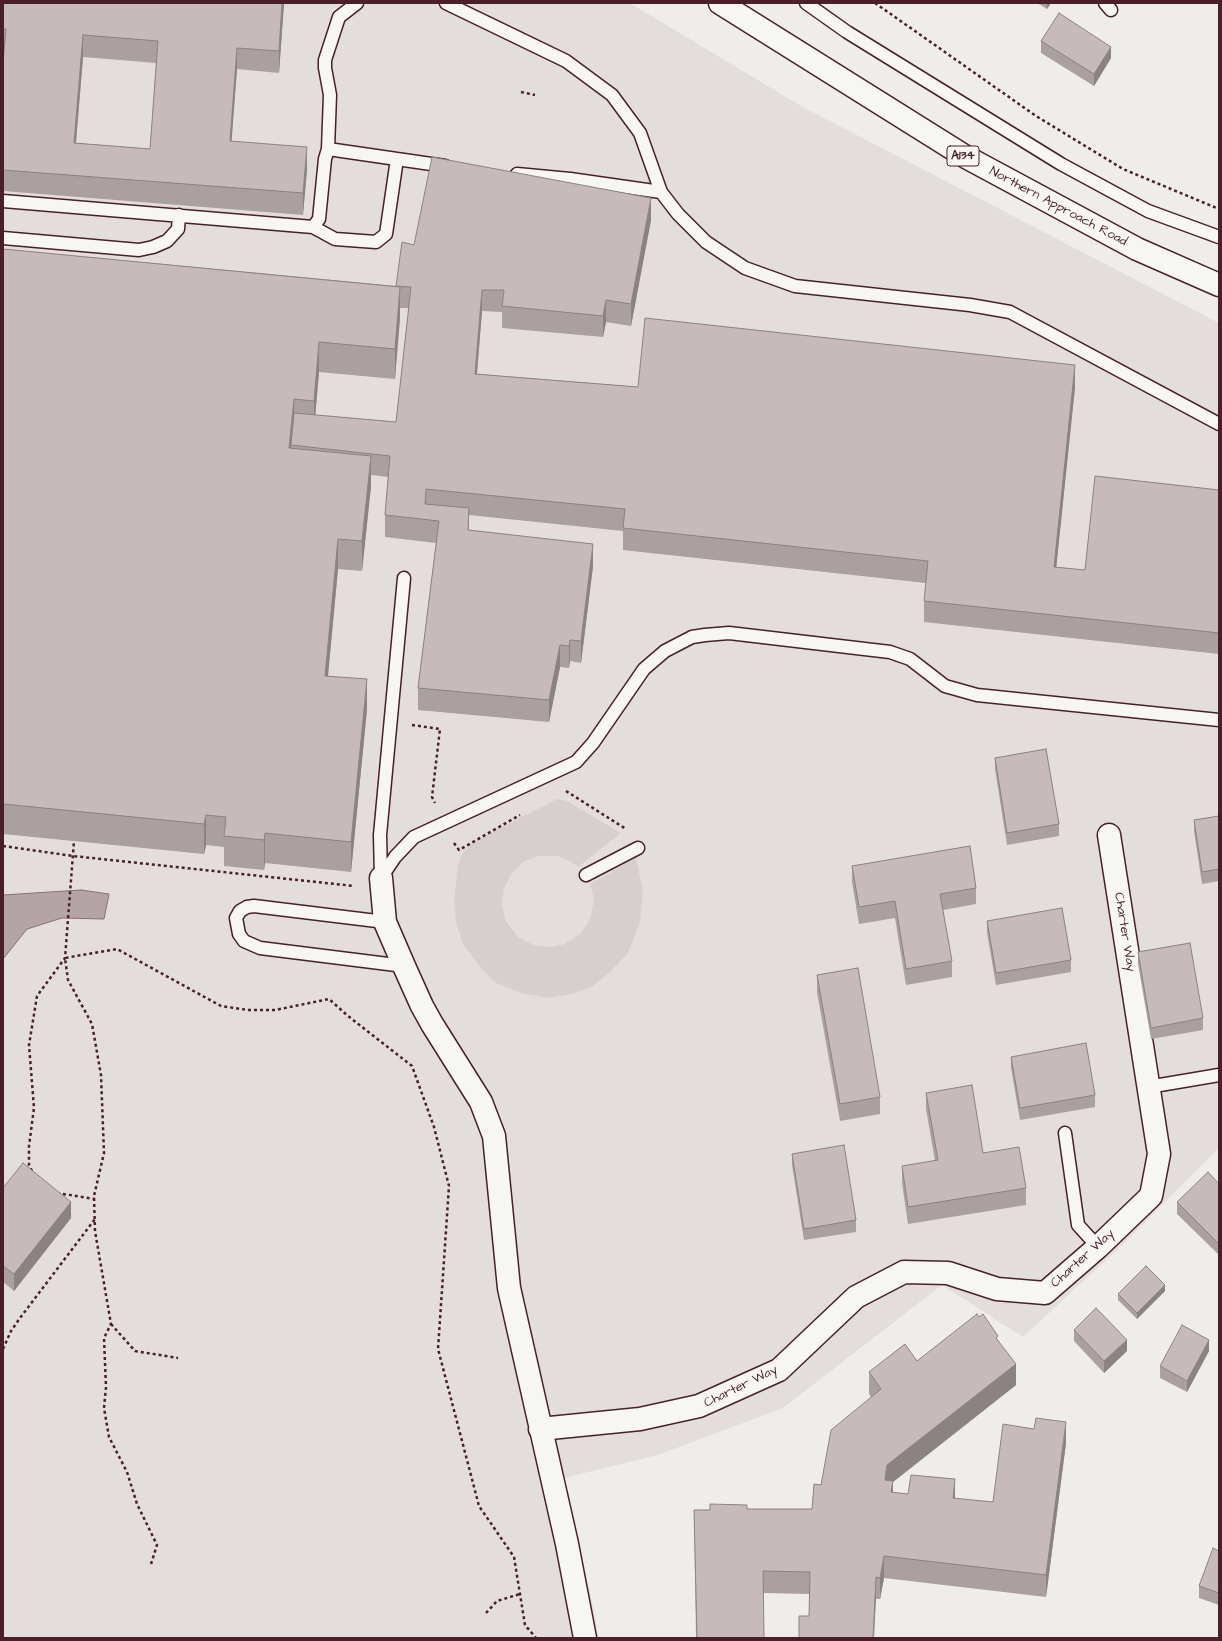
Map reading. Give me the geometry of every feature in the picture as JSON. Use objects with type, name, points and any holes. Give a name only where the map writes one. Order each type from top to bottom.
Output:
[{"type":"street","name":"Northern Approach Road","points":[[720,3],[966,157],[1137,248],[1219,285]]},
{"type":"street","name":"Charter Way","points":[[540,1429],[640,1419],[700,1406],[779,1370],[856,1297],[904,1272],[948,1273],[997,1289],[1045,1293],[1098,1247],[1151,1196],[1159,1154],[1109,835]]},
{"type":"street","points":[[382,883],[385,922],[404,966],[429,1018],[481,1102],[494,1136],[509,1288],[567,1544],[585,1638]]},
{"type":"lane","points":[[313,227],[319,219],[325,159],[328,149],[330,95],[325,60],[339,17],[357,3]]},
{"type":"lane","points":[[446,3],[566,61],[612,95],[640,133],[661,192],[678,214],[706,242],[744,268],[795,286],[970,305],[1010,312],[1219,424]]},
{"type":"lane","points":[[806,3],[847,32],[1061,164],[1148,210],[1219,237]]},
{"type":"lane","points":[[328,149],[456,167]]},
{"type":"lane","points":[[3,201],[313,227],[335,239],[376,242],[386,234],[397,159]]},
{"type":"lane","points":[[509,173],[570,179],[661,192]]},
{"type":"lane","points":[[3,238],[138,250],[153,247],[167,241],[178,229],[179,215]]},
{"type":"lane","points":[[382,883],[380,835],[404,578]]},
{"type":"lane","points":[[382,883],[395,857],[414,837],[576,762],[593,743],[644,669],[665,651],[692,637],[729,633],[890,652],[910,659],[945,686],[977,695],[1219,720]]},
{"type":"lane","points":[[586,875],[638,848]]},
{"type":"lane","points":[[385,922],[254,906],[247,907],[240,911],[236,918],[239,934],[244,940],[260,948],[404,966]]},
{"type":"lane","points":[[1148,1087],[1219,1074]]},
{"type":"lane","points":[[1065,1133],[1078,1225],[1098,1247]]},
{"type":"path","points":[[875,3],[1036,116],[1123,169],[1219,209]]},
{"type":"path","points":[[521,92],[535,95]]},
{"type":"path","points":[[74,841],[65,958],[68,980],[92,1024],[101,1075],[104,1153],[94,1199],[95,1231],[111,1324],[135,1351],[178,1358]]},
{"type":"path","points":[[3,846],[72,856],[382,883]]},
{"type":"path","points":[[35,1178],[29,1166],[29,1146],[34,1108],[29,1045],[37,996],[65,958],[117,949],[221,1006],[248,1010],[275,1010],[329,999],[348,1016],[412,1066],[434,1127],[449,1186],[438,1349],[479,1506],[514,1557],[525,1625],[536,1638]]},
{"type":"path","points":[[50,1192],[94,1199]]},
{"type":"path","points":[[3,1350],[11,1331],[20,1318],[95,1219]]},
{"type":"path","points":[[111,1324],[104,1338],[106,1387],[104,1408],[109,1438],[126,1472],[137,1504],[157,1545],[151,1564]]},
{"type":"path","points":[[486,1613],[497,1601],[520,1594]]},
{"type":"shaded area","points":[[3,3],[630,3],[801,106],[1219,323],[1219,1148],[1118,1249],[1023,1337],[942,1285],[783,1408],[658,1455],[564,1478],[594,1611],[598,1638],[3,1638]]},
{"type":"shaded area","points":[[557,799],[567,801],[621,833],[578,867],[558,856],[538,856],[523,862],[512,873],[504,888],[502,905],[506,921],[518,937],[533,945],[550,947],[565,944],[581,933],[590,920],[594,899],[590,884],[636,858],[643,891],[640,922],[628,953],[610,972],[592,987],[571,994],[548,998],[521,993],[494,982],[463,944],[456,922],[454,900],[458,865],[463,852],[473,842]]},
{"type":"shaded area","points":[[81,890],[109,894],[104,919],[62,918],[27,929],[3,959],[3,895]]},
{"type":"building","points":[[3,3],[282,3],[279,51],[237,48],[230,141],[307,147],[303,193],[3,170],[3,62],[6,29],[3,29]],"holes":[[[83,35],[158,41],[150,149],[74,143]]]},
{"type":"building","points":[[1059,13],[1111,47],[1094,74],[1041,41]]},
{"type":"building","points":[[432,157],[651,198],[631,304],[606,300],[603,316],[502,306],[504,290],[482,290],[475,374],[638,387],[645,318],[1075,365],[1054,567],[1085,570],[1095,476],[1219,490],[1219,633],[924,601],[928,561],[623,528],[625,509],[426,489],[425,504],[469,508],[468,530],[593,544],[581,641],[570,640],[569,646],[560,645],[549,700],[418,688],[439,521],[385,515],[390,456],[291,445],[294,413],[396,422],[411,287],[396,286],[402,242],[414,245]]},
{"type":"building","points":[[3,249],[400,287],[395,349],[319,342],[314,401],[294,399],[289,448],[371,456],[362,541],[338,539],[325,676],[367,679],[351,842],[265,833],[264,840],[224,836],[226,817],[206,815],[204,824],[3,804]]},
{"type":"building","points":[[1046,749],[1059,824],[1007,833],[995,758]]},
{"type":"building","points":[[1219,816],[1219,869],[1202,872],[1194,820]]},
{"type":"building","points":[[970,846],[976,888],[940,894],[952,961],[906,969],[895,901],[859,907],[852,866]]},
{"type":"building","points":[[1062,908],[1071,960],[996,973],[987,921]]},
{"type":"building","points":[[1190,943],[1203,1018],[1151,1028],[1138,952]]},
{"type":"building","points":[[858,968],[880,1097],[840,1104],[817,975]]},
{"type":"building","points":[[1086,1043],[1095,1095],[1020,1108],[1011,1057]]},
{"type":"building","points":[[972,1085],[983,1153],[1019,1147],[1026,1188],[908,1207],[902,1166],[938,1160],[926,1093]]},
{"type":"building","points":[[844,1145],[856,1220],[804,1229],[792,1154]]},
{"type":"building","points":[[23,1163],[71,1202],[14,1274],[3,1266],[3,1188]]},
{"type":"building","points":[[1208,1172],[1219,1184],[1219,1244],[1177,1202]]},
{"type":"building","points":[[1146,1266],[1165,1285],[1137,1313],[1118,1294]]},
{"type":"building","points":[[1096,1308],[1127,1340],[1104,1361],[1074,1330]]},
{"type":"building","points":[[977,1314],[979,1317],[983,1314],[998,1336],[996,1338],[1016,1364],[887,1465],[885,1480],[893,1481],[891,1492],[908,1494],[911,1475],[955,1479],[953,1498],[993,1502],[1003,1424],[1034,1429],[1036,1418],[1066,1422],[1046,1575],[884,1556],[880,1578],[876,1577],[873,1638],[799,1638],[799,1616],[809,1616],[810,1572],[763,1571],[764,1638],[697,1638],[694,1510],[710,1510],[710,1504],[747,1505],[747,1509],[812,1509],[814,1484],[821,1485],[831,1430],[881,1389],[869,1372],[905,1344],[917,1361]]},
{"type":"building","points":[[1182,1325],[1209,1340],[1187,1381],[1160,1366]]},
{"type":"building","points":[[1213,1548],[1219,1551],[1219,1593],[1199,1586]]}]
